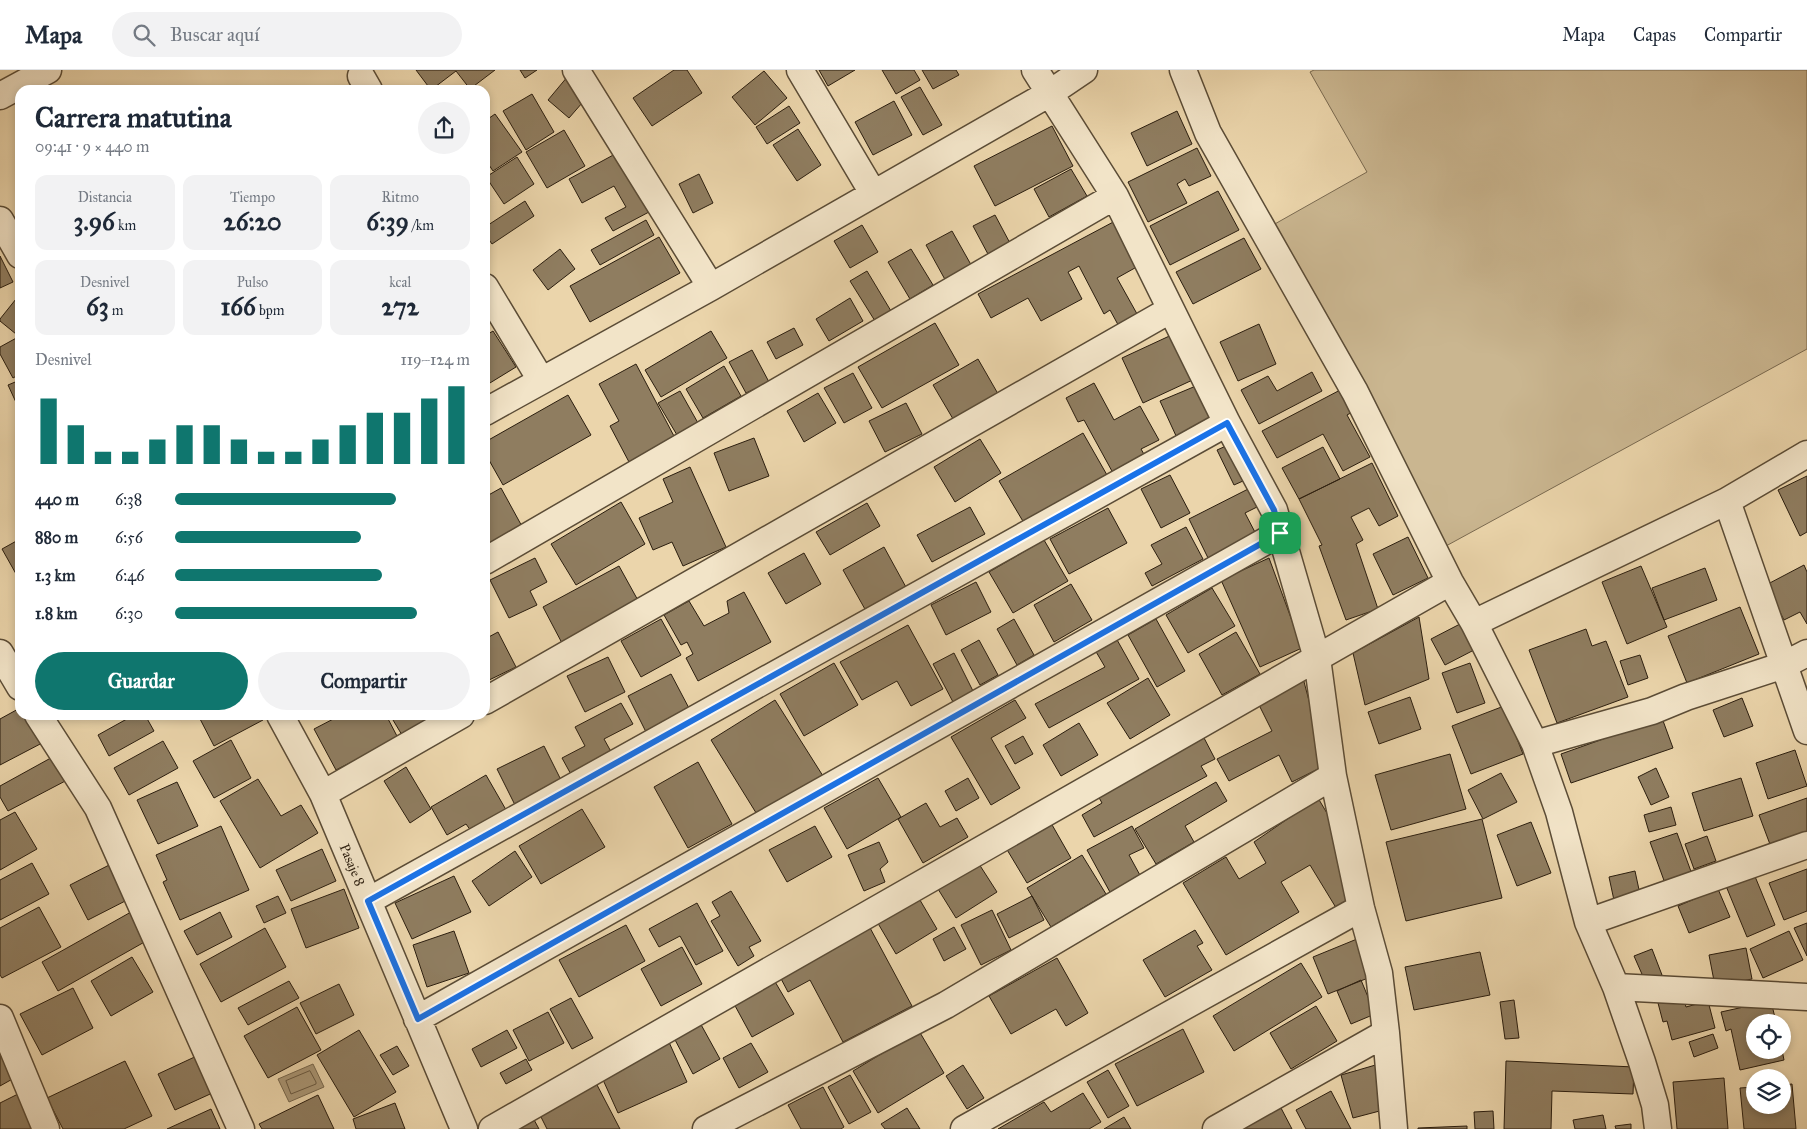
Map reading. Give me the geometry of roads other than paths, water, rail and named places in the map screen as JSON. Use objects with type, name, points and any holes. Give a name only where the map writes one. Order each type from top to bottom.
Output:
[{"type":"street","points":[[576,70],[711,287]]},
{"type":"street","points":[[800,70],[873,193]]},
{"type":"street","points":[[1035,70],[1115,196],[1227,423],[1274,510],[1317,658],[1333,776],[1361,908],[1379,973],[1394,1129]]},
{"type":"street","points":[[490,409],[711,287],[1050,93],[1084,70]]},
{"type":"street","points":[[1183,70],[1208,133],[1355,392],[1450,582],[1474,622],[1535,744],[1559,812],[1588,922],[1616,987],[1642,1062],[1655,1105],[1658,1129]]},
{"type":"street","points":[[24,85],[43,76]]},
{"type":"street","points":[[0,96],[15,89]]},
{"type":"street","points":[[490,558],[1115,196]]},
{"type":"street","points":[[0,220],[15,246]]},
{"type":"street","points":[[490,295],[540,380]]},
{"type":"street","points":[[490,698],[1170,310]]},
{"type":"street","points":[[368,901],[1227,423]]},
{"type":"street","points":[[1474,622],[1727,501],[1807,454]]},
{"type":"street","points":[[1727,501],[1807,731]]},
{"type":"street","points":[[418,1019],[1280,533]]},
{"type":"street","points":[[492,1129],[1450,582]]},
{"type":"street","points":[[0,653],[13,680]]},
{"type":"street","points":[[1535,744],[1652,712],[1686,696],[1784,665],[1807,653]]},
{"type":"street","points":[[41,720],[98,808],[241,1129]]},
{"type":"street","name":"Pasaje 8","points":[[283,720],[323,794],[464,1129]]},
{"type":"street","points":[[323,794],[452,720]]},
{"type":"street","points":[[706,1129],[946,1006],[1333,776]]},
{"type":"street","points":[[1588,922],[1807,844]]},
{"type":"street","points":[[964,1129],[1361,908]]},
{"type":"street","points":[[1616,987],[1807,997]]},
{"type":"street","points":[[0,1018],[46,1129]]},
{"type":"street","points":[[1216,1129],[1386,1033]]},
{"type":"water","points":[[313,1064],[324,1087],[289,1102],[278,1079]]}]
